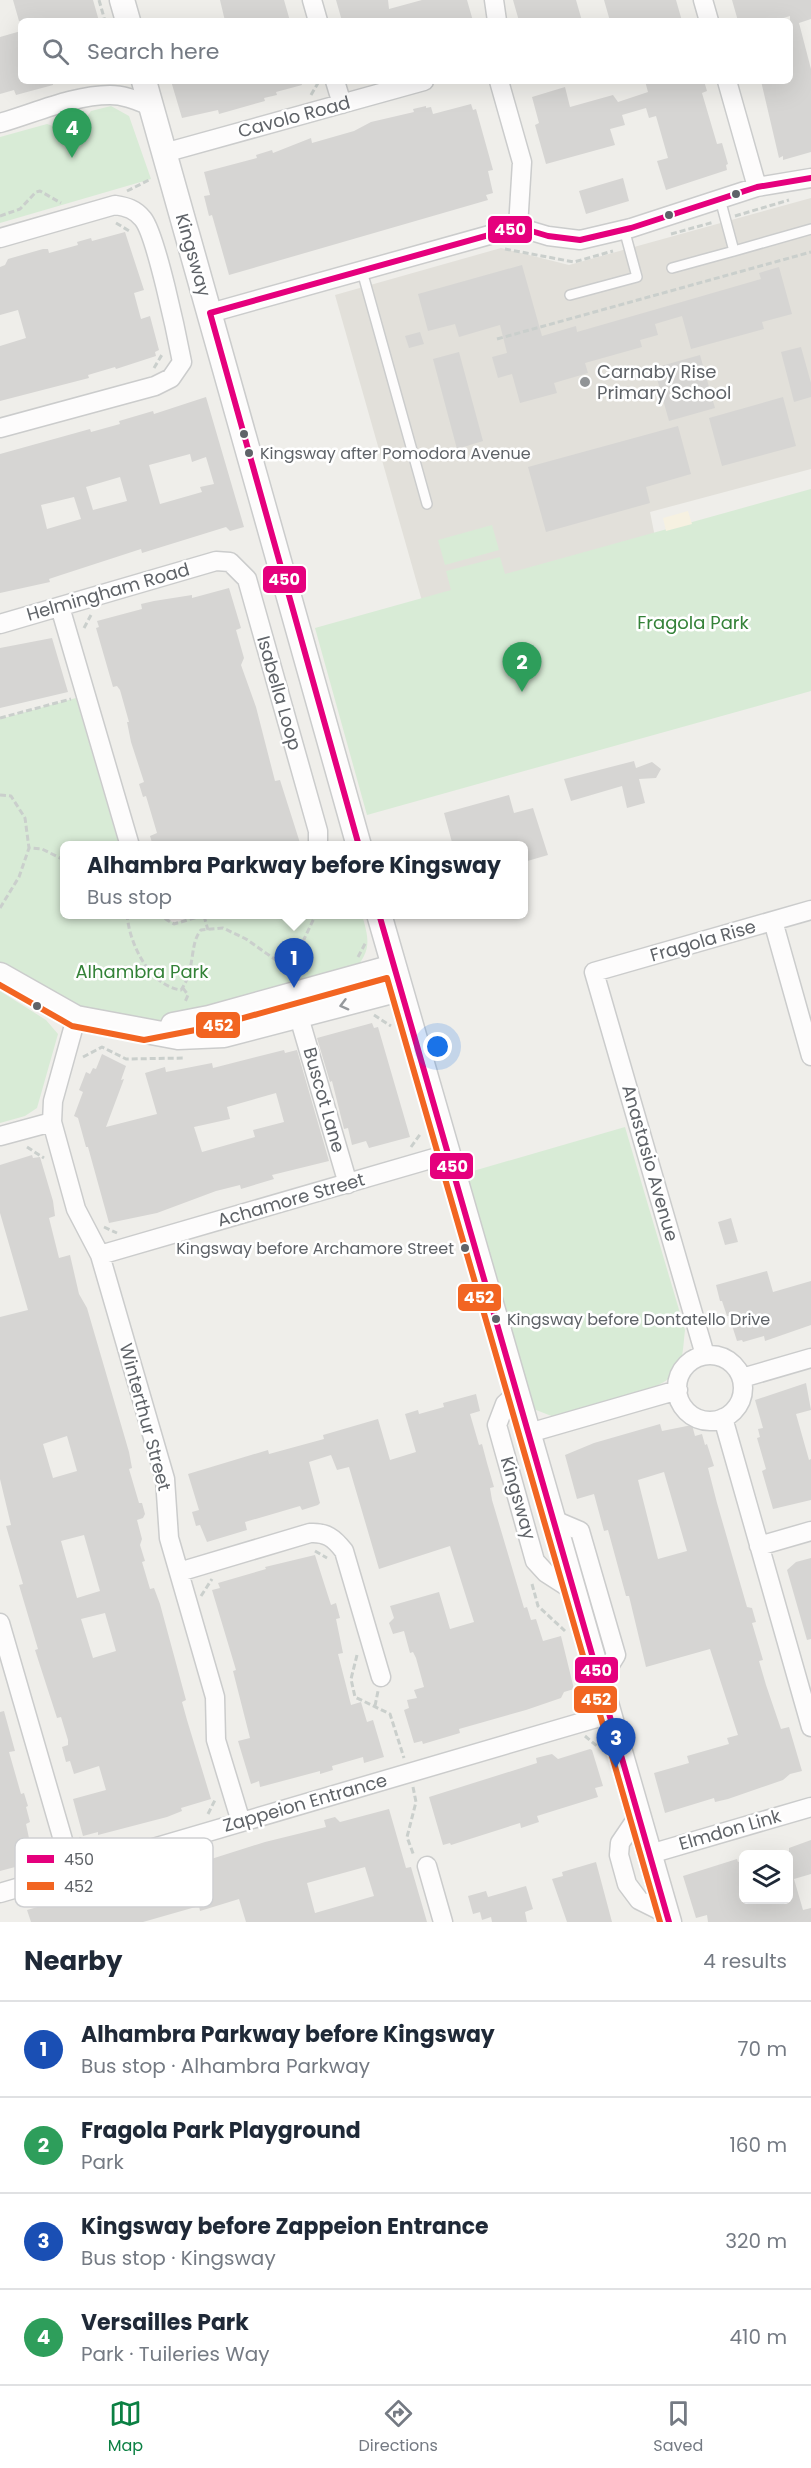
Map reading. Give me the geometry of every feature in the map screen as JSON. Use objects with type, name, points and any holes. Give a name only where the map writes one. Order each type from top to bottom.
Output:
[{"type":"street","points":[[122,0],[127,18]]},
{"type":"street","points":[[312,0],[317,18]]},
{"type":"street","points":[[494,0],[497,18]]},
{"type":"street","points":[[703,0],[708,18]]},
{"type":"street","points":[[91,96],[111,84]]},
{"type":"street","name":"Kingsway","points":[[145,84],[358,841]]},
{"type":"street","points":[[337,84],[342,104]]},
{"type":"street","name":"Cavolo Road","points":[[164,153],[413,84]]},
{"type":"street","points":[[500,84],[522,162],[518,227]]},
{"type":"street","points":[[728,84],[757,187]]},
{"type":"street","points":[[0,123],[91,96],[112,94],[151,106]]},
{"type":"street","points":[[210,313],[518,227],[548,236],[580,240],[624,229],[757,187],[811,178]]},
{"type":"street","points":[[0,238],[112,206],[131,208],[144,220],[180,353],[171,378],[155,386],[0,428]]},
{"type":"street","name":"Helmingham Road","points":[[0,624],[216,561]]},
{"type":"street","name":"Isabella Loop","points":[[216,561],[230,562],[247,579],[318,831],[318,841]]},
{"type":"street","points":[[60,607],[129,841]]},
{"type":"street","name":"Fragola Rise","points":[[594,972],[811,910]]},
{"type":"street","name":"Kingsway","points":[[380,919],[397,978],[439,1157],[518,1393],[574,1591],[592,1685],[610,1714],[668,1918]]},
{"type":"street","points":[[773,921],[811,1056]]},
{"type":"street","name":"Anastasio Avenue","points":[[594,972],[705,1355]]},
{"type":"street","points":[[0,975],[76,1018],[178,1037],[224,1035],[299,1017],[397,978]]},
{"type":"street","points":[[144,1031],[397,978]]},
{"type":"street","name":"Buscot Lane","points":[[299,1017],[348,1184]]},
{"type":"street","name":"Winterthur Street","points":[[76,1018],[52,1101],[52,1122],[76,1209],[100,1255],[165,1479],[170,1538],[215,1697],[216,1740],[241,1822]]},
{"type":"street","points":[[0,1136],[52,1122]]},
{"type":"street","name":"Achamore Street","points":[[100,1255],[439,1157]]},
{"type":"street","points":[[705,1355],[714,1355],[732,1362],[742,1378],[742,1398],[731,1413],[723,1418],[713,1420],[693,1415],[680,1400],[679,1380],[688,1364],[705,1355]]},
{"type":"street","points":[[742,1378],[811,1358]]},
{"type":"street","points":[[529,1433],[678,1390]]},
{"type":"street","name":"Kingsway","points":[[518,1393],[505,1404],[497,1425],[535,1561],[546,1573],[574,1591]]},
{"type":"street","points":[[723,1418],[810,1720]]},
{"type":"street","name":"Kingsway","points":[[554,1520],[580,1531],[616,1655],[592,1685]]},
{"type":"street","points":[[759,1546],[811,1531]]},
{"type":"street","points":[[179,1572],[310,1533],[330,1536],[344,1551],[381,1677]]},
{"type":"street","points":[[0,1623],[5,1657],[62,1838]]},
{"type":"street","name":"Zappeion Entrance","points":[[186,1838],[610,1714]]},
{"type":"street","name":"Elmdon Link","points":[[650,1854],[811,1807]]},
{"type":"street","name":"Kingsway","points":[[639,1815],[620,1843],[619,1855],[632,1893],[668,1918]]},
{"type":"street","points":[[427,1866],[443,1922]]},
{"type":"street","name":"Zappeion Entrance","points":[[0,1893],[15,1888]]},
{"type":"lane","points":[[720,199],[734,251]]},
{"type":"lane","points":[[570,295],[637,277],[624,229]]},
{"type":"lane","points":[[672,268],[811,229]]},
{"type":"lane","points":[[362,271],[427,504]]},
{"type":"path","points":[[99,0],[104,18]]},
{"type":"path","points":[[0,216],[20,209],[36,192],[40,191],[81,215]]},
{"type":"path","points":[[725,218],[789,200],[794,193]]},
{"type":"path","points":[[112,206],[117,224],[134,233]]},
{"type":"path","points":[[670,234],[715,221]]},
{"type":"path","points":[[499,247],[574,262],[615,250]]},
{"type":"path","points":[[497,339],[811,252]]},
{"type":"path","points":[[143,371],[154,368],[166,347],[180,353]]},
{"type":"path","points":[[68,635],[83,629],[94,609]]},
{"type":"path","points":[[0,718],[78,697]]},
{"type":"path","points":[[0,795],[10,796],[25,818],[30,848],[19,877],[0,908]]},
{"type":"path","points":[[30,848],[42,849],[60,858]]},
{"type":"path","points":[[128,919],[142,961],[170,989],[182,990],[191,973],[196,937],[201,930],[223,928],[246,939],[283,965],[297,981]]},
{"type":"path","points":[[165,919],[174,924],[192,919]]},
{"type":"path","points":[[207,919],[208,930]]},
{"type":"path","points":[[283,965],[297,954],[314,919]]},
{"type":"path","points":[[356,961],[367,941]]},
{"type":"path","points":[[183,988],[188,995],[184,1005]]},
{"type":"path","points":[[370,1013],[391,1025],[394,1036]]},
{"type":"path","points":[[66,1052],[83,1057],[102,1047],[126,1059],[191,1058]]},
{"type":"path","points":[[21,1131],[26,1146],[41,1154],[48,1167]]},
{"type":"path","points":[[422,1132],[439,1157]]},
{"type":"path","points":[[312,1549],[332,1561]]},
{"type":"path","points":[[187,1600],[204,1595],[214,1576]]},
{"type":"path","points":[[532,1584],[538,1605],[568,1634]]},
{"type":"path","points":[[358,1651],[351,1679],[356,1697],[390,1714],[416,1802],[407,1837],[414,1857],[427,1866]]},
{"type":"path","points":[[592,1685],[576,1707],[586,1740],[601,1749]]},
{"type":"path","points":[[206,1817],[216,1795]]},
{"type":"shaded area","name":"Carnaby Rise Primary School","points":[[811,198],[811,469],[650,512],[656,542],[428,622],[335,295],[501,248],[569,265]]},
{"type":"green space","points":[[111,106],[129,116],[151,179],[0,223],[0,137],[47,124],[53,126],[86,118],[91,111]]},
{"type":"green space","name":"Fragola Park","points":[[811,489],[811,691],[367,815],[315,628],[451,590],[446,571],[500,557],[505,574]]},
{"type":"green space","points":[[492,525],[499,550],[445,565],[438,540]]},
{"type":"green space","name":"Alhambra Park","points":[[76,698],[118,841],[60,841],[60,919],[166,919],[174,923],[188,919],[363,919],[367,939],[363,958],[352,973],[144,1031],[76,1018],[0,968],[0,719]]},
{"type":"green space","points":[[0,991],[46,1020],[58,1034],[37,1108],[25,1116],[0,1123]]},
{"type":"green space","points":[[625,1127],[685,1330],[681,1359],[673,1375],[651,1388],[635,1395],[554,1417],[531,1408],[463,1174]]},
{"type":"sand","points":[[688,511],[692,524],[666,531],[663,518]]},
{"type":"building","points":[[13,0],[93,0],[98,18],[18,18]]},
{"type":"building","points":[[220,0],[284,0],[289,18],[224,18]]},
{"type":"building","points":[[336,0],[388,0],[389,9],[422,0],[467,0],[472,18],[341,18]]},
{"type":"building","points":[[513,0],[576,0],[581,18],[518,18]]},
{"type":"building","points":[[604,0],[676,0],[681,18],[609,18]]},
{"type":"building","points":[[732,0],[811,0],[811,19],[799,23],[811,69],[811,152],[783,160],[783,156],[779,158],[762,84],[793,84],[793,18],[790,16],[737,18]]},
{"type":"building","points":[[18,32],[18,84],[53,85],[16,95],[14,90],[0,94],[0,37]]},
{"type":"building","points":[[172,84],[302,84],[276,92],[277,95],[264,98],[265,101],[219,114],[218,110],[182,118]]},
{"type":"building","points":[[646,84],[705,84],[707,91],[702,93],[717,144],[722,143],[728,164],[726,165],[727,170],[666,190],[657,161],[668,158],[656,116],[649,118],[646,108],[622,115],[625,125],[610,129],[615,145],[546,164],[535,125],[539,123],[532,97],[565,87],[570,107],[613,95],[618,102],[648,92]]},
{"type":"building","points":[[471,104],[473,110],[476,109],[493,170],[488,171],[493,193],[486,195],[488,200],[229,275],[212,215],[209,216],[204,196],[210,195],[204,172],[257,158],[256,155],[272,150],[273,153],[311,138],[312,143],[354,131],[371,122],[414,112],[413,109],[431,107],[433,114]]},
{"type":"building","points":[[623,178],[629,201],[586,214],[579,191]]},
{"type":"building","points":[[125,232],[144,290],[134,293],[141,319],[150,316],[159,350],[155,352],[156,356],[88,375],[89,378],[0,401],[0,346],[26,338],[18,310],[0,315],[0,267],[5,265],[8,259],[43,249],[48,249],[49,253],[78,245],[77,242],[91,238],[92,241]]},
{"type":"building","points":[[522,265],[542,336],[576,326],[577,332],[761,279],[759,273],[779,267],[792,314],[762,322],[764,329],[691,349],[682,316],[655,324],[658,335],[640,340],[642,347],[585,363],[588,373],[554,383],[557,393],[520,403],[512,374],[498,378],[492,357],[507,353],[500,325],[459,337],[455,324],[428,331],[418,294]]},
{"type":"building","points":[[420,332],[424,344],[409,348],[405,336]]},
{"type":"building","points":[[801,347],[811,383],[811,397],[794,402],[781,352]]},
{"type":"building","points":[[459,352],[483,441],[457,449],[433,359]]},
{"type":"building","points":[[700,355],[715,408],[669,421],[654,368]]},
{"type":"building","points":[[206,397],[244,527],[230,531],[226,527],[142,553],[141,549],[49,579],[50,582],[0,593],[0,454],[90,429],[91,432],[120,424],[119,421],[153,411],[154,414]],"holes":[[[190,454],[192,462],[206,457],[214,484],[200,487],[202,492],[160,504],[149,465]],[[120,477],[127,501],[93,510],[86,487]],[[74,497],[81,519],[47,529],[41,505]]]},
{"type":"building","points":[[783,397],[796,446],[722,466],[709,418]]},
{"type":"building","points":[[678,426],[691,474],[646,487],[650,503],[546,532],[528,467]]},
{"type":"building","points":[[229,588],[241,628],[236,630],[244,658],[241,665],[256,707],[275,781],[280,780],[299,841],[152,841],[150,836],[157,833],[146,796],[143,797],[139,784],[144,782],[131,742],[127,722],[129,722],[120,690],[117,686],[113,687],[96,628],[99,627],[97,621],[142,609],[141,604],[192,595],[192,598]]},
{"type":"building","points":[[52,638],[68,692],[0,708],[0,648]]},
{"type":"building","points":[[634,761],[636,768],[652,762],[661,769],[656,778],[639,779],[645,803],[627,808],[622,786],[571,801],[564,779]]},
{"type":"building","points":[[509,795],[514,813],[533,808],[548,855],[528,861],[528,841],[452,841],[444,813]]},
{"type":"building","points":[[372,1023],[374,1028],[378,1027],[410,1137],[369,1148],[366,1141],[352,1145],[348,1128],[344,1129],[332,1081],[330,1082],[317,1038]]},
{"type":"building","points":[[284,1050],[285,1053],[297,1050],[329,1161],[272,1175],[274,1179],[241,1189],[240,1185],[216,1191],[157,1213],[109,1223],[88,1147],[86,1147],[78,1118],[74,1116],[83,1092],[79,1090],[86,1072],[90,1074],[93,1068],[96,1069],[102,1054],[126,1066],[121,1080],[124,1079],[106,1127],[157,1114],[145,1073],[165,1067],[166,1072],[212,1063],[213,1068]],"holes":[[[276,1093],[284,1122],[253,1130],[255,1137],[202,1152],[194,1127],[230,1119],[227,1107]]]},
{"type":"building","points":[[32,1155],[33,1158],[40,1157],[53,1201],[55,1216],[49,1218],[59,1258],[70,1255],[79,1294],[87,1308],[129,1452],[132,1468],[129,1469],[139,1503],[142,1503],[145,1514],[143,1518],[137,1520],[142,1539],[140,1545],[145,1561],[142,1562],[150,1589],[154,1588],[160,1604],[186,1700],[182,1702],[211,1799],[181,1808],[182,1811],[167,1817],[98,1835],[98,1832],[83,1836],[73,1799],[106,1790],[99,1766],[74,1774],[70,1761],[66,1762],[62,1747],[68,1745],[68,1740],[61,1717],[57,1718],[35,1650],[38,1649],[19,1585],[23,1584],[6,1526],[11,1525],[0,1479],[0,1317],[28,1310],[0,1213],[0,1165]],"holes":[[[67,1436],[77,1471],[53,1478],[43,1444]],[[84,1535],[100,1591],[77,1598],[61,1541]],[[105,1613],[116,1651],[93,1658],[81,1619]]]},
{"type":"building","points":[[731,1218],[738,1242],[725,1245],[718,1222]]},
{"type":"building","points":[[767,1271],[773,1292],[811,1281],[811,1325],[765,1341],[764,1336],[743,1342],[742,1340],[737,1341],[729,1316],[720,1301],[716,1285]]},
{"type":"building","points":[[806,1383],[811,1410],[796,1414],[809,1460],[811,1459],[811,1500],[773,1509],[762,1471],[766,1469],[757,1438],[760,1437],[758,1429],[763,1428],[755,1400]]},
{"type":"building","points":[[476,1394],[480,1411],[470,1414],[479,1445],[482,1444],[494,1487],[490,1488],[492,1500],[524,1608],[527,1607],[531,1620],[536,1619],[543,1641],[561,1636],[574,1689],[564,1692],[561,1698],[459,1729],[460,1733],[423,1744],[422,1741],[414,1743],[404,1710],[409,1708],[407,1700],[417,1698],[414,1690],[424,1687],[416,1658],[413,1652],[410,1653],[404,1631],[393,1634],[389,1623],[394,1618],[390,1606],[439,1592],[450,1629],[474,1622],[450,1546],[379,1569],[349,1467],[337,1470],[331,1455],[309,1462],[320,1503],[318,1505],[302,1510],[300,1506],[245,1522],[247,1530],[207,1542],[200,1525],[196,1526],[192,1512],[199,1510],[188,1474],[268,1450],[269,1454],[324,1439],[323,1435],[378,1419],[390,1460],[416,1452],[405,1414],[418,1410],[419,1414],[444,1407],[443,1403]]},
{"type":"building","points":[[660,1424],[662,1431],[692,1425],[695,1436],[702,1434],[714,1466],[708,1468],[717,1503],[747,1607],[752,1608],[756,1622],[752,1623],[763,1660],[759,1661],[766,1685],[781,1729],[789,1727],[802,1771],[728,1799],[715,1802],[714,1798],[665,1813],[654,1773],[689,1763],[687,1756],[729,1744],[727,1738],[738,1735],[710,1649],[646,1667],[629,1596],[626,1596],[608,1530],[604,1531],[594,1494],[577,1499],[565,1455],[594,1443]],"holes":[[[664,1472],[687,1551],[658,1559],[638,1480]]]},
{"type":"building","points":[[315,1555],[331,1605],[336,1603],[340,1618],[336,1619],[343,1653],[338,1654],[351,1705],[361,1702],[367,1722],[373,1720],[384,1757],[364,1763],[363,1757],[332,1766],[333,1770],[320,1774],[320,1771],[260,1787],[259,1781],[251,1784],[238,1741],[250,1738],[233,1671],[236,1670],[212,1590],[220,1588],[218,1583],[266,1569],[265,1567]]},
{"type":"building","points":[[811,1558],[811,1639],[807,1640],[787,1570],[796,1562]]},
{"type":"building","points":[[4,1711],[15,1751],[9,1752],[21,1794],[24,1793],[28,1806],[26,1807],[30,1822],[26,1824],[29,1838],[15,1838],[15,1867],[0,1871],[0,1712]]},
{"type":"building","points":[[590,1749],[603,1786],[595,1788],[598,1797],[537,1816],[539,1822],[521,1828],[520,1823],[451,1845],[450,1843],[443,1845],[429,1797],[537,1763],[536,1758],[552,1754],[558,1759]]},
{"type":"building","points":[[389,1809],[406,1868],[411,1867],[427,1922],[246,1922],[239,1899],[213,1907],[213,1858],[265,1842],[326,1827],[324,1820],[335,1817],[340,1822]],"holes":[[[365,1867],[374,1896],[315,1913],[307,1883]]]},
{"type":"building","points":[[811,1840],[811,1874],[794,1879],[803,1910],[811,1908],[811,1922],[708,1922],[707,1915],[696,1918],[683,1876],[737,1859],[739,1862],[739,1904],[793,1904],[793,1850],[789,1848]]},
{"type":"building","points":[[596,1862],[612,1922],[567,1922],[552,1879],[563,1876],[562,1872]]},
{"type":"building","points":[[526,1886],[533,1909],[525,1912],[527,1922],[492,1922],[491,1917],[482,1920],[480,1912],[473,1914],[468,1896],[486,1891],[488,1897]]},
{"type":"building","points":[[37,1907],[196,1907],[143,1922],[31,1922],[27,1910]]},
{"type":"building","points":[[199,1907],[213,1907],[200,1911]]},
{"type":"transit line","name":"450","points":[[210,313],[518,227],[548,236],[580,240],[631,228],[757,187],[811,178]]},
{"type":"transit line","name":"450","points":[[210,313],[358,841]]},
{"type":"transit line","name":"450","points":[[380,919],[669,1922]]},
{"type":"transit line","name":"452","points":[[0,985],[72,1026],[144,1040],[211,1027],[387,978],[660,1922]]},
{"type":"place","name":"Versailles Park","points":[[72,158]]},
{"type":"place","name":"Carnaby Rise Primary School","points":[[585,382]]},
{"type":"place","name":"Kingsway after Pomodora Avenue","points":[[249,453]]},
{"type":"place","name":"Fragola Park Playground","points":[[522,692]]},
{"type":"place","name":"Alhambra Parkway before Kingsway","points":[[294,988]]},
{"type":"place","name":"Kingsway before Archamore Street","points":[[465,1248]]},
{"type":"place","name":"Kingsway before Dontatello Drive","points":[[496,1319]]},
{"type":"place","name":"Kingsway before Zappeion Entrance","points":[[616,1768]]}]
